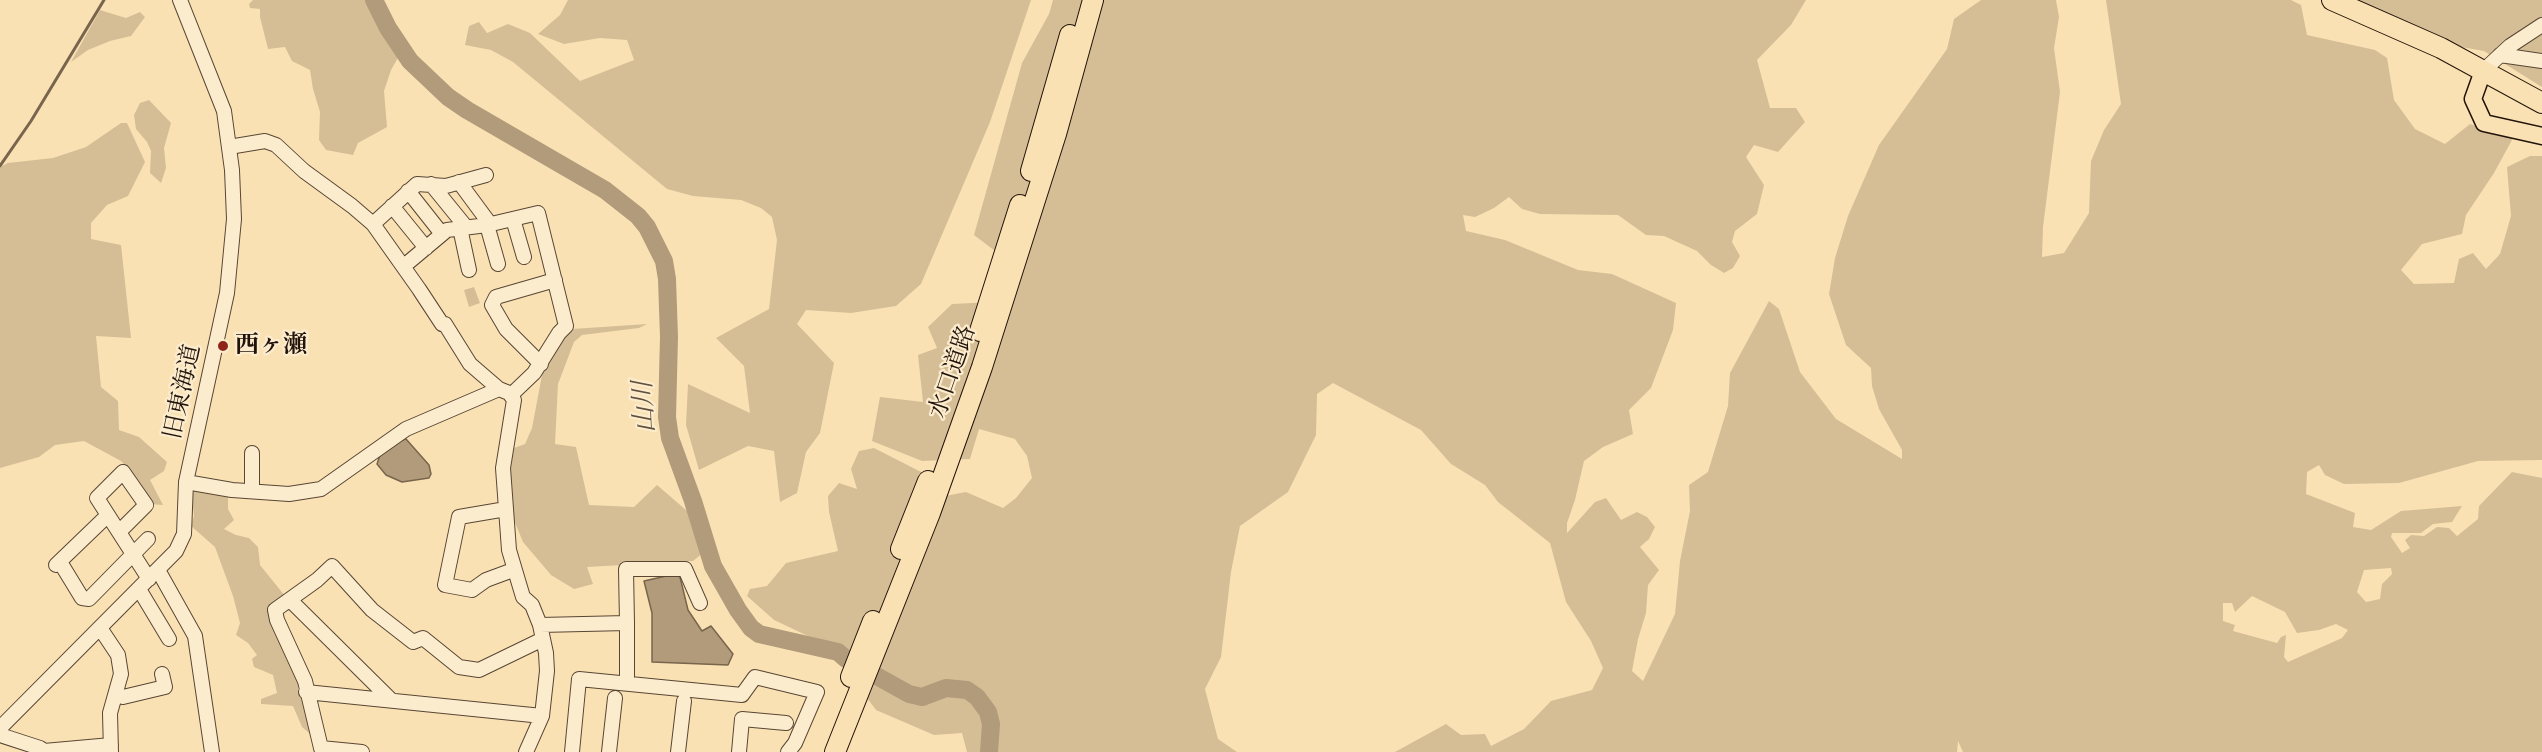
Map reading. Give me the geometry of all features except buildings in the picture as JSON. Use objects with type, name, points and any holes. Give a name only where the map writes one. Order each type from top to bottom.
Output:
[{"type":"highway","name":"水口道路","points":[[835,752],[854,689],[983,323],[1030,176],[1079,0]]},
{"type":"highway","name":"水口道路","points":[[870,648],[930,513],[1003,304],[1066,100],[1093,0]]},
{"type":"highway","points":[[2332,0],[2441,48],[2542,103]]},
{"type":"highway","name":"水口道路","points":[[821,752],[854,689]]},
{"type":"main road","points":[[2482,70],[2473,99],[2484,123],[2542,136]]},
{"type":"main road","points":[[2475,93],[2509,85]]},
{"type":"street","name":"旧東海道","points":[[0,728],[149,579],[180,545],[184,534],[186,482],[227,293],[232,255],[234,203],[224,111],[180,0]]},
{"type":"street","points":[[2482,70],[2510,46],[2542,24]]},
{"type":"street","points":[[2500,56],[2542,61]]},
{"type":"street","points":[[229,147],[265,141],[276,145],[304,171],[373,224],[470,364],[514,400],[503,468],[509,550],[513,570],[524,597],[532,605],[541,632],[547,671],[542,716],[526,752]]},
{"type":"street","points":[[373,224],[417,184],[446,186],[486,175]]},
{"type":"street","points":[[459,182],[489,225],[498,264]]},
{"type":"street","points":[[431,184],[463,228],[469,270]]},
{"type":"street","points":[[408,191],[442,234]]},
{"type":"street","points":[[392,206],[426,248]]},
{"type":"street","points":[[186,482],[289,494],[321,489],[406,429],[505,392],[534,373],[566,326],[538,213],[489,225],[447,230],[404,266]]},
{"type":"street","points":[[513,219],[524,257]]},
{"type":"street","points":[[541,364],[506,329],[492,305],[496,297],[555,280]]},
{"type":"street","points":[[252,453],[252,491]]},
{"type":"street","points":[[120,531],[146,505],[123,472],[97,498],[149,579],[195,636],[212,752]]},
{"type":"street","points":[[506,509],[459,517],[445,585],[472,590],[486,580],[513,570]]},
{"type":"street","points":[[108,515],[58,563],[82,598],[89,599],[148,539]]},
{"type":"street","points":[[362,752],[321,748],[302,674],[277,620],[275,610],[317,580],[332,566],[372,610],[414,642],[423,638],[459,667],[471,670],[479,670],[541,632],[627,623]]},
{"type":"street","points":[[627,682],[627,569],[685,569],[700,603]]},
{"type":"street","points":[[149,579],[169,639]]},
{"type":"street","points":[[290,600],[390,699]]},
{"type":"street","points":[[0,735],[40,748],[44,752],[111,749],[110,713],[121,674],[118,655],[100,628]]},
{"type":"street","points":[[115,695],[123,697],[165,687],[162,674]]},
{"type":"street","points":[[572,752],[579,679],[742,695],[755,677],[817,692],[795,743],[788,752]]},
{"type":"street","points":[[306,692],[542,716]]},
{"type":"street","points":[[609,752],[615,698]]},
{"type":"street","points":[[678,752],[684,701]]},
{"type":"street","points":[[739,752],[742,719],[786,723]]},
{"type":"shaded area","points":[[253,0],[370,0],[385,34],[399,56],[391,70],[384,91],[387,127],[358,143],[353,155],[326,150],[319,140],[320,112],[310,70],[292,61],[285,47],[268,49],[260,9],[250,8],[249,4]]},
{"type":"shaded area","points":[[568,0],[1031,0],[990,122],[921,284],[896,306],[851,313],[806,310],[797,324],[834,363],[820,433],[806,452],[797,493],[780,502],[774,451],[748,446],[699,470],[686,425],[688,384],[750,413],[744,366],[716,338],[769,309],[777,240],[772,217],[761,208],[741,200],[693,196],[667,189],[513,62],[491,50],[465,45],[469,26],[479,22],[487,33],[508,24],[530,33],[580,81],[634,60],[627,40],[600,38],[564,44],[538,34],[560,15]]},
{"type":"shaded area","points":[[1053,0],[1806,0],[1791,25],[1757,60],[1770,108],[1796,108],[1805,122],[1778,152],[1754,145],[1746,157],[1764,185],[1757,214],[1735,231],[1732,242],[1740,256],[1733,268],[1724,273],[1711,265],[1697,251],[1664,236],[1646,235],[1618,215],[1540,214],[1522,209],[1509,197],[1494,208],[1475,217],[1463,215],[1466,231],[1505,240],[1578,270],[1612,274],[1676,303],[1673,330],[1651,388],[1629,410],[1633,434],[1603,447],[1584,461],[1567,523],[1567,533],[1595,502],[1606,498],[1621,520],[1637,512],[1647,517],[1655,527],[1649,539],[1640,547],[1659,570],[1648,585],[1646,613],[1632,671],[1643,681],[1675,614],[1680,561],[1690,511],[1689,485],[1708,472],[1728,406],[1730,373],[1769,301],[1779,309],[1800,372],[1836,419],[1902,459],[1902,450],[1879,409],[1872,386],[1871,368],[1846,345],[1829,294],[1835,258],[1848,216],[1879,145],[1947,49],[1954,19],[1981,0],[2056,0],[2059,17],[2054,48],[2060,92],[2043,227],[2042,257],[2064,253],[2089,213],[2091,161],[2104,130],[2121,104],[2106,0],[2291,0],[2301,5],[2307,35],[2375,50],[2387,58],[2394,100],[2415,129],[2445,144],[2470,124],[2513,138],[2494,173],[2466,215],[2462,234],[2422,244],[2401,270],[2414,284],[2454,283],[2459,259],[2473,253],[2486,269],[2500,254],[2511,216],[2507,167],[2530,156],[2542,156],[2542,460],[2478,461],[2399,483],[2344,484],[2325,475],[2319,465],[2307,472],[2306,494],[2355,513],[2353,527],[2371,530],[2401,511],[2462,506],[2452,522],[2433,524],[2421,533],[2392,533],[2391,537],[2402,553],[2410,548],[2405,540],[2411,535],[2424,536],[2437,527],[2449,528],[2457,536],[2478,519],[2479,506],[2512,472],[2542,478],[2542,752],[1963,752],[1958,741],[1957,752],[1395,752],[1446,724],[1461,735],[1485,734],[1491,746],[1524,729],[1551,701],[1592,690],[1603,668],[1591,641],[1566,602],[1550,543],[1498,502],[1485,485],[1451,464],[1421,430],[1333,383],[1317,394],[1316,435],[1288,492],[1240,526],[1231,572],[1221,657],[1205,689],[1218,739],[1237,752],[967,752],[962,733],[934,735],[876,710],[827,645],[774,620],[747,596],[750,589],[767,586],[786,563],[838,551],[829,512],[828,496],[839,483],[857,489],[851,469],[859,451],[874,448],[927,475],[945,496],[966,492],[1003,508],[1016,498],[1032,478],[1027,456],[1015,439],[979,429],[970,459],[922,461],[872,441],[880,397],[923,402],[918,355],[937,348],[928,327],[952,304],[1014,301],[1020,270],[974,235],[1022,63],[1049,14]],"holes":[[[2391,568],[2392,574],[2382,584],[2380,599],[2366,602],[2357,592],[2364,570]],[[2252,596],[2285,612],[2297,633],[2319,630],[2336,624],[2348,630],[2342,638],[2288,662],[2284,657],[2286,635],[2281,637],[2277,643],[2233,631],[2235,625],[2223,621],[2223,603],[2232,603],[2235,612]]]},
{"type":"shaded area","points":[[2350,0],[2542,0],[2542,87],[2484,51],[2461,47]]},
{"type":"shaded area","points":[[100,10],[126,18],[140,12],[145,17],[131,36],[88,50],[71,62]]},
{"type":"shaded area","points":[[149,100],[171,123],[164,148],[166,168],[161,183],[150,173],[151,151],[136,129],[134,115],[140,103]]},
{"type":"shaded area","points":[[121,123],[127,123],[145,162],[128,196],[107,205],[91,223],[91,239],[121,245],[131,338],[96,336],[101,387],[118,401],[119,430],[139,437],[167,462],[164,471],[150,480],[163,505],[150,504],[139,481],[121,461],[84,441],[55,445],[39,457],[0,468],[0,167],[8,163],[53,158],[86,147]]},
{"type":"shaded area","points":[[474,287],[480,303],[469,307],[464,290]]},
{"type":"shaded area","points":[[647,324],[639,328],[582,335],[574,342],[558,384],[555,444],[576,447],[589,505],[634,507],[657,485],[693,516],[703,553],[693,561],[587,567],[593,584],[574,589],[551,575],[523,542],[511,513],[509,480],[514,448],[525,444],[532,428],[543,370],[567,333],[572,329]]},
{"type":"shaded area","points":[[406,439],[429,465],[431,474],[429,478],[402,482],[386,475],[377,464],[380,455],[398,441]]},
{"type":"shaded area","points":[[195,488],[228,494],[228,509],[234,520],[224,529],[249,538],[258,547],[260,565],[285,596],[269,609],[298,679],[298,689],[315,738],[302,727],[293,706],[261,704],[261,699],[277,693],[273,675],[254,667],[252,659],[257,655],[248,643],[236,635],[240,623],[215,547],[191,526],[194,516],[192,498]]},
{"type":"shaded area","points":[[675,574],[680,577],[688,610],[702,631],[711,626],[733,654],[728,665],[652,662],[652,613],[644,581]]},
{"type":"waterway","points":[[0,166],[31,121],[104,0]]},
{"type":"waterway","name":"山川","points":[[374,0],[388,28],[410,61],[448,97],[605,190],[638,216],[647,227],[664,261],[667,279],[669,337],[667,417],[670,438],[713,566],[751,628],[759,634],[838,652],[846,659],[909,694],[922,697],[946,688],[967,690],[977,697],[988,712],[991,724],[989,752]]},
{"type":"place","name":"西ヶ瀬","points":[[223,346]]}]
